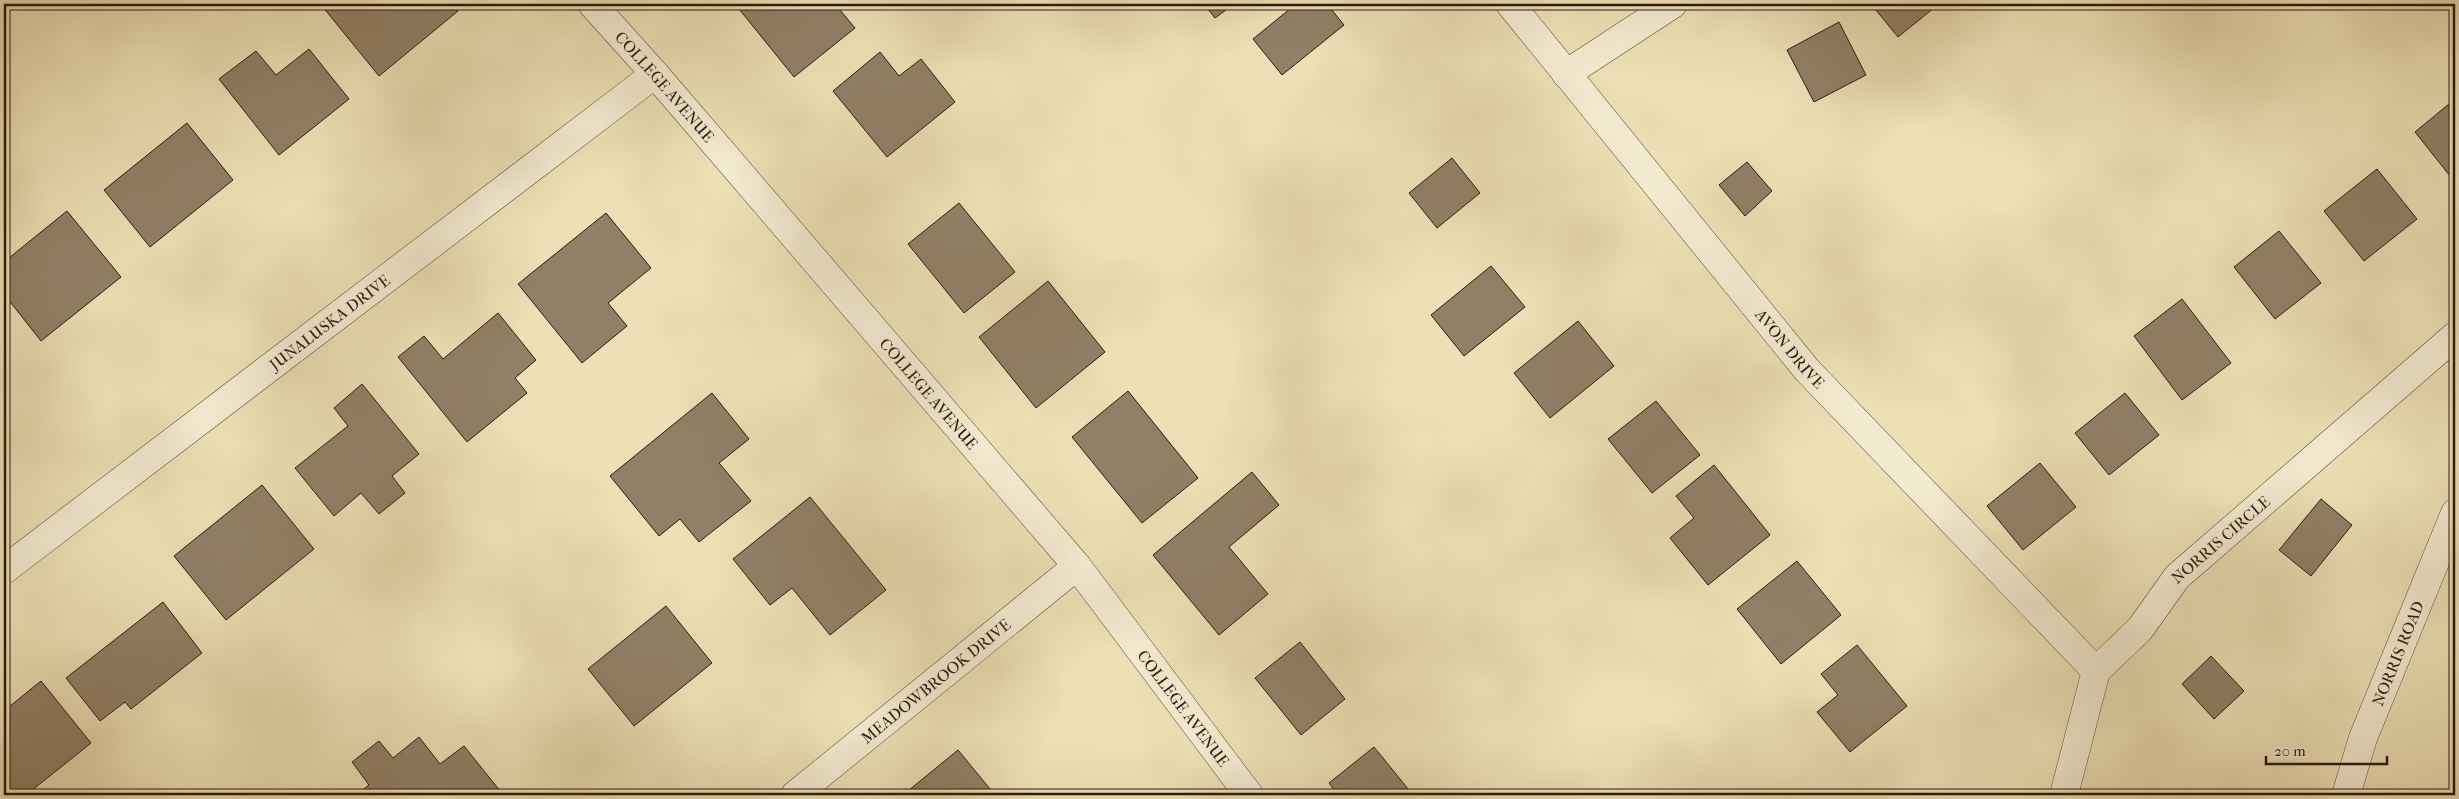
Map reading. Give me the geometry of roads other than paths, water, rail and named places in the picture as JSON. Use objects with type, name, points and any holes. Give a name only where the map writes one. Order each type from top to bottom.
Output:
[{"type":"street","name":"COLLEGE AVENUE","points":[[592,4],[655,74],[1077,566],[1249,795]]},
{"type":"street","name":"AVON DRIVE","points":[[1510,4],[1807,370],[2096,671]]},
{"type":"street","points":[[1566,74],[1673,4]]},
{"type":"street","name":"JUNALUSKA DRIVE","points":[[4,570],[655,74]]},
{"type":"street","name":"NORRIS CIRCLE","points":[[2096,671],[2140,629],[2177,577],[2455,336]]},
{"type":"street","name":"NORRIS ROAD","points":[[2346,795],[2363,738],[2455,513]]},
{"type":"street","name":"MEADOWBROOK DRIVE","points":[[795,795],[1077,566]]},
{"type":"street","points":[[2064,795],[2096,671]]}]
